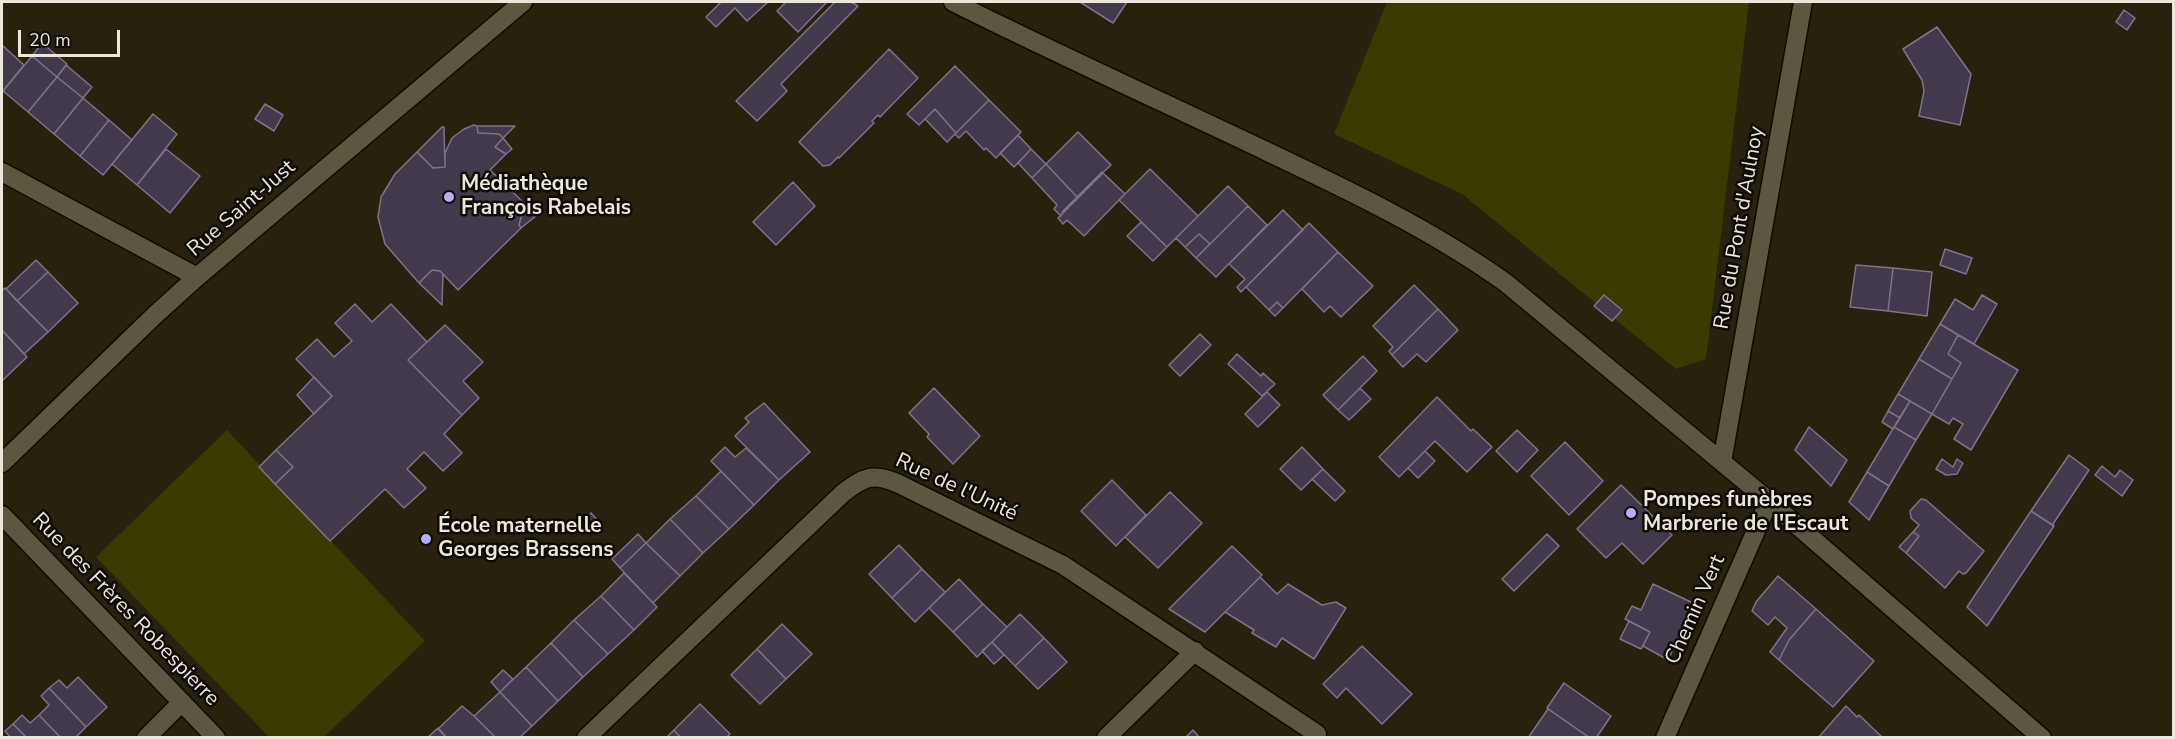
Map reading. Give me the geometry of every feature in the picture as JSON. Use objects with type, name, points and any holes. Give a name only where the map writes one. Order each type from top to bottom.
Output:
[{"type":"street","name":"Rue Saint-Just","points":[[2,462],[197,277],[523,2]]},
{"type":"street","points":[[953,2],[1386,208],[1462,252],[1506,283],[1769,501],[2042,738]]},
{"type":"street","name":"Rue du Pont d'Aulnoy","points":[[1722,462],[1803,2]]},
{"type":"street","points":[[2,172],[197,277]]},
{"type":"street","name":"Rue de l'Unité","points":[[586,738],[843,494],[853,485],[875,476],[892,481],[1048,556],[1196,651],[1317,734]]},
{"type":"street","name":"Chemin Vert","points":[[1665,738],[1769,501]]},
{"type":"street","name":"Rue des Frères Robespierre","points":[[2,515],[216,738]]},
{"type":"street","points":[[1106,738],[1196,651]]},
{"type":"street","points":[[146,738],[182,702]]},
{"type":"shaded area","points":[[1387,2],[1749,2],[1706,359],[1676,369],[1462,194],[1334,134]]},
{"type":"shaded area","points":[[227,430],[425,641],[324,737],[269,737],[96,557]]},
{"type":"building","points":[[721,2],[768,2],[747,21],[735,8],[716,27],[706,17]]},
{"type":"building","points":[[786,2],[827,2],[798,32],[777,11]]},
{"type":"building","points":[[835,2],[851,2],[858,6],[781,84],[787,91],[757,121],[736,101]]},
{"type":"building","points":[[1080,2],[1127,2],[1113,23]]},
{"type":"building","points":[[2124,10],[2135,18],[2127,30],[2116,22]]},
{"type":"building","points":[[1937,27],[1971,74],[1960,125],[1919,116],[1924,91],[1922,80],[1903,49]]},
{"type":"building","points":[[42,43],[67,64],[57,77],[32,56]]},
{"type":"building","points":[[2,45],[24,65],[2,92]]},
{"type":"building","points":[[889,49],[918,78],[880,117],[878,115],[872,121],[874,123],[839,158],[830,165],[823,166],[799,142]]},
{"type":"building","points":[[32,56],[57,77],[28,112],[3,91]]},
{"type":"building","points":[[66,65],[92,87],[83,98],[57,77]]},
{"type":"building","points":[[955,66],[989,100],[956,133],[935,109],[919,125],[907,114]]},
{"type":"building","points":[[57,77],[83,98],[54,134],[28,112]]},
{"type":"building","points":[[83,98],[109,120],[80,156],[54,134]]},
{"type":"building","points":[[989,100],[1021,132],[996,158],[986,148],[984,150],[966,131],[959,138],[955,134]]},
{"type":"building","points":[[265,104],[283,115],[274,131],[255,119]]},
{"type":"building","points":[[935,109],[956,133],[947,142],[925,119]]},
{"type":"building","points":[[153,114],[177,134],[137,185],[112,164]]},
{"type":"building","points":[[109,120],[132,140],[103,175],[80,156]]},
{"type":"building","points":[[474,125],[477,126],[478,133],[499,134],[503,138],[495,147],[506,154],[490,170],[523,202],[518,206],[522,214],[519,225],[521,228],[458,290],[440,271],[432,270],[419,283],[385,244],[378,217],[381,197],[395,174],[417,152],[433,168],[445,167],[445,153],[452,138]]},
{"type":"building","points":[[477,126],[515,126],[503,138],[499,134],[478,133]]},
{"type":"building","points":[[444,127],[445,167],[433,168],[417,152]]},
{"type":"building","points":[[1078,132],[1111,165],[1077,197],[1046,164]]},
{"type":"building","points":[[1018,135],[1031,149],[1014,167],[1000,153]]},
{"type":"building","points":[[503,138],[512,149],[506,154],[495,147]]},
{"type":"building","points":[[166,149],[200,176],[170,213],[137,185]]},
{"type":"building","points":[[1031,149],[1046,164],[1032,178],[1018,163]]},
{"type":"building","points":[[1046,164],[1077,197],[1062,212],[1061,216],[1054,209],[1057,205],[1032,178]]},
{"type":"building","points":[[1150,169],[1198,216],[1167,247],[1119,200]]},
{"type":"building","points":[[1103,173],[1063,213],[1062,212]]},
{"type":"building","points":[[1103,173],[1125,194],[1084,236],[1067,220],[1063,224],[1058,218]]},
{"type":"building","points":[[793,182],[815,206],[776,245],[753,222]]},
{"type":"building","points":[[1228,186],[1248,206],[1210,244],[1199,234],[1185,247],[1176,238]]},
{"type":"building","points":[[523,202],[536,216],[521,228],[519,225],[522,214],[518,206]]},
{"type":"building","points":[[1248,206],[1267,225],[1216,277],[1196,258]]},
{"type":"building","points":[[1283,210],[1303,230],[1241,292],[1237,287],[1245,279],[1229,264]]},
{"type":"building","points":[[1141,222],[1167,247],[1153,261],[1127,236]]},
{"type":"building","points":[[1309,223],[1338,252],[1283,308],[1277,302],[1269,310],[1246,287]]},
{"type":"building","points":[[1199,234],[1210,244],[1196,258],[1185,247]]},
{"type":"building","points":[[1945,249],[1972,258],[1966,274],[1940,265]]},
{"type":"building","points":[[1338,252],[1373,286],[1341,317],[1330,306],[1324,312],[1302,289]]},
{"type":"building","points":[[36,260],[48,272],[17,301],[6,289]]},
{"type":"building","points":[[1856,265],[1893,268],[1888,311],[1850,307]]},
{"type":"building","points":[[1893,268],[1932,272],[1927,316],[1888,311]]},
{"type":"building","points":[[432,270],[443,274],[442,305],[419,283]]},
{"type":"building","points":[[48,272],[78,303],[48,332],[17,301]]},
{"type":"building","points":[[1414,285],[1438,309],[1392,355],[1389,351],[1393,347],[1373,326]]},
{"type":"building","points":[[5,288],[48,332],[24,354],[2,330],[2,291]]},
{"type":"building","points":[[1604,295],[1622,310],[1612,321],[1594,306]]},
{"type":"building","points":[[1982,295],[1997,304],[1974,344],[1940,324],[1955,299],[1973,310]]},
{"type":"building","points":[[1277,302],[1283,308],[1275,316],[1269,310]]},
{"type":"building","points":[[355,304],[372,322],[391,304],[427,342],[408,360],[462,415],[444,434],[462,453],[443,471],[424,452],[407,469],[426,488],[404,508],[385,489],[330,541],[275,484],[293,467],[276,450],[332,396],[296,359],[317,339],[334,357],[352,341],[335,323]]},
{"type":"building","points":[[1438,309],[1458,330],[1426,362],[1417,354],[1403,367],[1392,355]]},
{"type":"building","points":[[1940,324],[1958,335],[1948,354],[1961,363],[1952,379],[1919,359]]},
{"type":"building","points":[[445,325],[483,362],[463,381],[479,398],[462,415],[408,360]]},
{"type":"building","points":[[2,330],[27,357],[3,380],[2,378]]},
{"type":"building","points":[[1200,334],[1211,345],[1180,376],[1169,365]]},
{"type":"building","points":[[1958,335],[2018,370],[1971,450],[1954,439],[1963,424],[1953,418],[1949,424],[1932,414],[1961,363],[1948,354]]},
{"type":"building","points":[[1237,354],[1261,376],[1263,373],[1275,384],[1262,396],[1228,364]]},
{"type":"building","points":[[1363,356],[1377,371],[1338,410],[1323,395]]},
{"type":"building","points":[[1919,359],[1952,379],[1932,414],[1898,394]]},
{"type":"building","points":[[314,377],[332,396],[314,414],[297,395]]},
{"type":"building","points":[[934,388],[980,436],[953,464],[927,437],[929,434],[909,413]]},
{"type":"building","points":[[1360,388],[1371,399],[1349,420],[1338,410]]},
{"type":"building","points":[[1267,392],[1280,405],[1258,427],[1245,414]]},
{"type":"building","points":[[1898,394],[1910,401],[1900,418],[1888,411]]},
{"type":"building","points":[[1437,397],[1471,431],[1473,429],[1492,447],[1467,472],[1435,441],[1399,477],[1379,457]]},
{"type":"building","points":[[1910,401],[1932,414],[1916,440],[1894,427]]},
{"type":"building","points":[[764,403],[810,452],[779,480],[735,436],[749,422],[745,418]]},
{"type":"building","points":[[1888,411],[1900,418],[1893,429],[1882,422]]},
{"type":"building","points":[[1809,427],[1847,460],[1831,486],[1795,450]]},
{"type":"building","points":[[1894,427],[1916,440],[1889,486],[1867,472]]},
{"type":"building","points":[[1517,430],[1538,450],[1517,472],[1496,451]]},
{"type":"building","points":[[1565,442],[1603,481],[1569,515],[1531,476]]},
{"type":"building","points":[[725,447],[735,457],[746,448],[779,480],[754,505],[711,461]]},
{"type":"building","points":[[1302,447],[1323,469],[1301,490],[1280,469]]},
{"type":"building","points":[[276,450],[293,467],[275,484],[259,467]]},
{"type":"building","points":[[1425,451],[1435,461],[1418,478],[1408,468]]},
{"type":"building","points":[[2069,455],[2089,470],[2053,524],[2054,526],[2031,511]]},
{"type":"building","points":[[1942,459],[1953,467],[1957,459],[1963,463],[1957,474],[1946,475],[1936,469]]},
{"type":"building","points":[[2102,466],[2115,477],[2120,470],[2133,480],[2122,496],[2095,475]]},
{"type":"building","points":[[1323,469],[1345,491],[1335,501],[1312,479]]},
{"type":"building","points":[[721,471],[754,505],[729,529],[696,496]]},
{"type":"building","points":[[1867,472],[1889,486],[1869,520],[1849,502]]},
{"type":"building","points":[[1112,480],[1146,515],[1116,546],[1081,511]]},
{"type":"building","points":[[1621,485],[1672,535],[1643,564],[1622,543],[1606,558],[1577,529]]},
{"type":"building","points":[[1170,492],[1202,523],[1158,568],[1125,537]]},
{"type":"building","points":[[696,496],[729,529],[703,553],[670,519]]},
{"type":"building","points":[[1921,499],[1926,500],[1984,551],[1966,573],[1959,571],[1945,588],[1906,553],[1919,536],[1913,532],[1919,525],[1911,518],[1910,511]]},
{"type":"building","points":[[2031,511],[2054,526],[1987,626],[1967,607]]},
{"type":"building","points":[[591,513],[602,525],[594,533],[582,521]]},
{"type":"building","points":[[670,519],[703,553],[680,576],[646,543]]},
{"type":"building","points":[[1913,532],[1919,536],[1906,553],[1899,547]]},
{"type":"building","points":[[638,534],[646,543],[620,568],[612,559]]},
{"type":"building","points":[[1547,534],[1559,546],[1514,591],[1502,579]]},
{"type":"building","points":[[646,543],[680,576],[653,603],[620,568]]},
{"type":"building","points":[[899,545],[922,569],[892,598],[869,574]]},
{"type":"building","points":[[1232,546],[1262,575],[1205,632],[1169,609]]},
{"type":"building","points":[[922,569],[945,592],[915,622],[892,598]]},
{"type":"building","points":[[624,573],[657,607],[634,630],[601,596]]},
{"type":"building","points":[[1778,576],[1816,609],[1789,640],[1779,660],[1770,652],[1787,628],[1775,617],[1768,625],[1752,611],[1756,602]]},
{"type":"building","points":[[1260,577],[1277,594],[1288,584],[1322,605],[1336,602],[1346,608],[1314,659],[1282,638],[1276,647],[1252,633],[1254,630],[1225,612]]},
{"type":"building","points":[[959,579],[983,604],[953,632],[929,608]]},
{"type":"building","points":[[1653,584],[1695,604],[1668,660],[1643,646],[1650,632],[1625,619],[1632,606],[1641,610]]},
{"type":"building","points":[[601,596],[634,630],[608,654],[574,620]]},
{"type":"building","points":[[983,604],[1007,627],[977,657],[953,632]]},
{"type":"building","points":[[1816,609],[1874,661],[1833,707],[1779,660],[1789,640]]},
{"type":"building","points":[[1020,614],[1044,638],[1015,666],[992,642]]},
{"type":"building","points":[[574,620],[608,654],[583,677],[551,643]]},
{"type":"building","points":[[1629,621],[1650,632],[1641,649],[1620,639]]},
{"type":"building","points":[[782,624],[812,654],[786,679],[757,649]]},
{"type":"building","points":[[1044,638],[1067,662],[1038,689],[1015,666]]},
{"type":"building","points":[[992,642],[1004,655],[994,664],[982,651]]},
{"type":"building","points":[[551,643],[583,677],[558,701],[526,667]]},
{"type":"building","points":[[1362,646],[1412,694],[1382,724],[1346,688],[1337,698],[1323,684]]},
{"type":"building","points":[[757,649],[786,679],[760,704],[731,675]]},
{"type":"building","points":[[526,667],[558,701],[532,726],[500,692]]},
{"type":"building","points":[[503,670],[513,679],[500,692],[491,682]]},
{"type":"building","points":[[78,677],[107,707],[86,727],[49,688],[59,680],[67,688]]},
{"type":"building","points":[[1564,683],[1611,716],[1596,738],[1590,738],[1547,708]]},
{"type":"building","points":[[49,688],[86,727],[75,738],[61,738],[39,715],[49,705],[41,696]]},
{"type":"building","points":[[500,692],[532,726],[519,738],[496,738],[474,716]]},
{"type":"building","points":[[700,704],[730,734],[726,738],[681,738],[674,730]]},
{"type":"building","points":[[462,706],[496,738],[447,738],[438,729]]},
{"type":"building","points":[[1846,706],[1857,717],[1859,715],[1883,738],[1818,738]]},
{"type":"building","points":[[1548,709],[1590,738],[1528,738]]},
{"type":"building","points":[[22,715],[30,723],[39,715],[61,738],[27,738],[13,724]]},
{"type":"building","points":[[13,724],[27,738],[11,738],[5,731]]},
{"type":"building","points":[[438,728],[447,738],[427,738]]},
{"type":"building","points":[[674,730],[681,738],[666,738]]},
{"type":"building","points":[[1193,730],[1200,738],[1185,738]]},
{"type":"place","name":"Médiathèque François Rabelais","points":[[449,197]]},
{"type":"place","name":"Pompes funèbres Marbrerie de l'Escaut","points":[[1631,513]]},
{"type":"place","name":"École maternelle Georges Brassens","points":[[426,539]]}]
